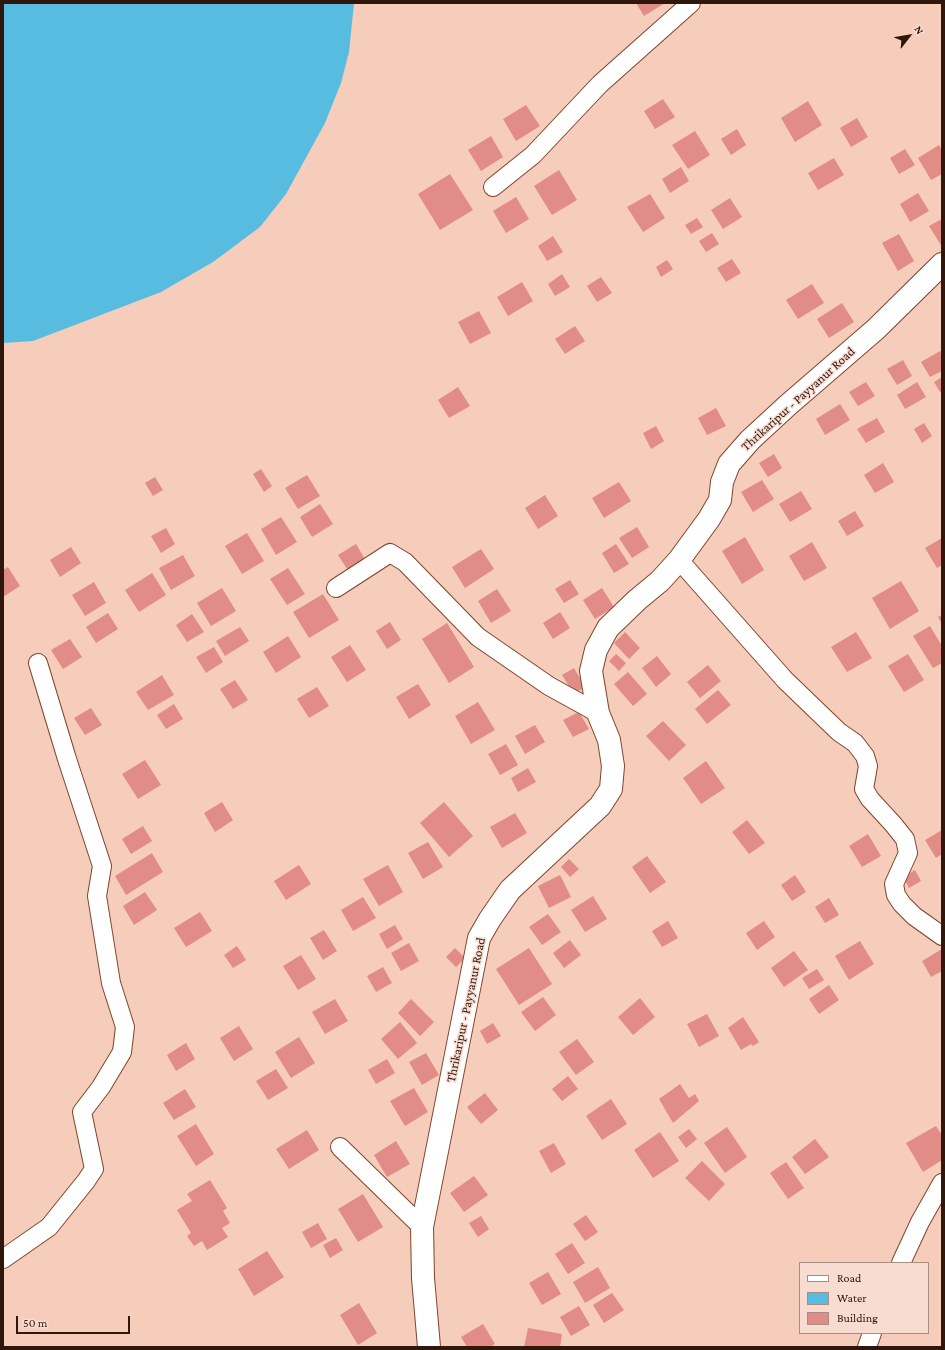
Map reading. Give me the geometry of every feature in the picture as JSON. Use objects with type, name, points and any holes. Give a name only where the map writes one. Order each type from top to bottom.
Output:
[{"type":"main road","name":"Thrikaripur - Payyanur Road","points":[[429,1347],[423,1278],[422,1227],[480,938],[490,919],[510,890],[600,806],[611,789],[613,766],[609,740],[598,713],[591,671],[596,650],[608,628],[637,600],[660,581],[680,560],[709,519],[720,500],[722,482],[729,464],[750,440],[876,329],[942,264]]},
{"type":"street","points":[[493,187],[533,155],[600,84],[691,3]]},
{"type":"street","points":[[336,588],[390,553],[405,562],[478,637],[549,686],[598,713]]},
{"type":"street","points":[[680,560],[785,680],[839,732],[855,743],[865,756],[868,766],[864,789],[870,799],[893,824],[905,840],[908,853],[894,884],[896,895],[902,904],[914,916],[942,936]]},
{"type":"street","points":[[3,1259],[49,1227],[94,1170],[82,1112],[102,1086],[122,1052],[126,1026],[111,983],[97,896],[102,866],[67,759],[38,663]]},
{"type":"street","points":[[340,1147],[422,1227]]},
{"type":"street","points":[[901,1262],[920,1222],[942,1183]]},
{"type":"street","points":[[867,1347],[872,1334]]},
{"type":"water","points":[[3,3],[354,3],[349,52],[341,83],[325,123],[286,194],[260,227],[213,262],[161,292],[33,341],[3,343]]},
{"type":"building","points":[[636,3],[665,3],[644,16]]},
{"type":"building","points":[[663,99],[675,117],[655,129],[644,111]]},
{"type":"building","points":[[808,101],[822,125],[795,142],[781,118]]},
{"type":"building","points":[[526,105],[540,126],[516,141],[503,119]]},
{"type":"building","points":[[857,118],[868,137],[851,147],[840,128]]},
{"type":"building","points":[[737,129],[746,145],[731,155],[721,139]]},
{"type":"building","points":[[695,131],[710,155],[688,169],[672,145]]},
{"type":"building","points":[[491,136],[503,157],[481,171],[468,150]]},
{"type":"building","points":[[939,145],[942,150],[942,174],[931,180],[918,158]]},
{"type":"building","points":[[905,149],[915,165],[899,174],[890,158]]},
{"type":"building","points":[[834,158],[844,175],[818,190],[808,173]]},
{"type":"building","points":[[681,167],[689,181],[670,193],[662,179]]},
{"type":"building","points":[[559,170],[577,200],[552,215],[534,186]]},
{"type":"building","points":[[450,174],[473,210],[440,230],[418,194]]},
{"type":"building","points":[[918,193],[929,211],[910,222],[900,204]]},
{"type":"building","points":[[650,194],[665,218],[643,232],[627,207]]},
{"type":"building","points":[[516,197],[529,219],[506,233],[493,211]]},
{"type":"building","points":[[730,198],[742,217],[723,229],[711,210]]},
{"type":"building","points":[[697,218],[703,227],[691,234],[685,225]]},
{"type":"building","points":[[942,219],[942,244],[941,245],[929,226]]},
{"type":"building","points":[[712,233],[719,244],[706,252],[699,241]]},
{"type":"building","points":[[899,234],[914,261],[898,271],[882,243]]},
{"type":"building","points":[[553,236],[563,252],[547,261],[538,246]]},
{"type":"building","points":[[732,259],[741,273],[726,282],[717,268]]},
{"type":"building","points":[[667,260],[673,269],[661,277],[656,267]]},
{"type":"building","points":[[562,274],[570,287],[555,296],[548,284]]},
{"type":"building","points":[[601,277],[612,293],[597,302],[587,286]]},
{"type":"building","points":[[522,282],[533,301],[508,316],[497,297]]},
{"type":"building","points":[[812,284],[824,303],[798,319],[786,300]]},
{"type":"building","points":[[842,303],[854,322],[829,338],[817,319]]},
{"type":"building","points":[[479,311],[491,333],[470,344],[458,322]]},
{"type":"building","points":[[575,326],[585,341],[565,354],[555,339]]},
{"type":"building","points":[[940,351],[942,355],[942,371],[930,377],[921,362]]},
{"type":"building","points":[[903,360],[912,376],[897,385],[887,369]]},
{"type":"building","points":[[942,377],[942,391],[940,392],[934,382]]},
{"type":"building","points":[[866,382],[875,396],[858,406],[849,392]]},
{"type":"building","points":[[917,382],[926,397],[905,409],[897,395]]},
{"type":"building","points":[[458,387],[470,406],[449,418],[438,400]]},
{"type":"building","points":[[840,404],[850,420],[825,435],[816,419]]},
{"type":"building","points":[[716,408],[726,426],[707,435],[698,418]]},
{"type":"building","points":[[877,418],[885,432],[866,443],[857,429]]},
{"type":"building","points":[[924,423],[932,436],[922,443],[914,429]]},
{"type":"building","points":[[656,426],[664,441],[651,449],[643,433]]},
{"type":"building","points":[[774,454],[782,468],[768,477],[759,463]]},
{"type":"building","points":[[883,463],[894,482],[875,493],[864,475]]},
{"type":"building","points":[[261,469],[272,486],[264,492],[253,474]]},
{"type":"building","points":[[307,475],[320,496],[298,509],[285,488]]},
{"type":"building","points":[[155,477],[163,490],[153,496],[145,483]]},
{"type":"building","points":[[762,480],[774,499],[753,512],[741,492]]},
{"type":"building","points":[[619,482],[631,501],[604,518],[592,498]]},
{"type":"building","points":[[801,491],[812,509],[790,522],[779,504]]},
{"type":"building","points":[[545,495],[558,516],[538,529],[525,508]]},
{"type":"building","points":[[320,504],[333,524],[312,537],[300,517]]},
{"type":"building","points":[[855,511],[864,526],[847,536],[838,521]]},
{"type":"building","points":[[281,517],[297,542],[276,555],[261,529]]},
{"type":"building","points":[[637,527],[649,547],[632,558],[619,538]]},
{"type":"building","points":[[166,528],[175,544],[161,553],[151,536]]},
{"type":"building","points":[[247,533],[264,561],[242,574],[225,546]]},
{"type":"building","points":[[745,537],[764,570],[742,584],[722,551]]},
{"type":"building","points":[[942,538],[942,565],[937,568],[925,548]]},
{"type":"building","points":[[812,542],[827,568],[804,581],[789,556]]},
{"type":"building","points":[[356,544],[366,561],[349,572],[338,555]]},
{"type":"building","points":[[616,544],[629,564],[614,573],[602,553]]},
{"type":"building","points":[[71,547],[81,563],[60,577],[50,560]]},
{"type":"building","points":[[481,549],[494,569],[465,588],[452,567]]},
{"type":"building","points":[[183,555],[195,576],[171,590],[159,568]]},
{"type":"building","points":[[8,567],[20,586],[3,597],[3,570]]},
{"type":"building","points":[[288,568],[305,594],[287,605],[270,579]]},
{"type":"building","points":[[152,573],[166,595],[139,612],[125,590]]},
{"type":"building","points":[[570,580],[579,594],[564,603],[555,589]]},
{"type":"building","points":[[901,581],[919,611],[890,629],[872,598]]},
{"type":"building","points":[[94,582],[106,603],[85,616],[72,595]]},
{"type":"building","points":[[222,588],[236,611],[211,626],[197,603]]},
{"type":"building","points":[[602,588],[614,607],[595,619],[583,600]]},
{"type":"building","points":[[497,589],[511,611],[491,623],[478,601]]},
{"type":"building","points":[[323,594],[339,620],[309,638],[293,612]]},
{"type":"building","points":[[560,612],[570,628],[553,639],[543,623]]},
{"type":"building","points":[[108,613],[118,629],[96,643],[86,627]]},
{"type":"building","points":[[192,614],[204,632],[187,642],[176,625]]},
{"type":"building","points":[[942,615],[942,624],[938,617]]},
{"type":"building","points":[[390,622],[401,640],[387,649],[376,631]]},
{"type":"building","points":[[447,623],[474,667],[449,683],[422,639]]},
{"type":"building","points":[[930,626],[942,646],[942,663],[933,668],[913,636]]},
{"type":"building","points":[[240,627],[249,641],[225,656],[216,641]]},
{"type":"building","points":[[625,632],[640,648],[629,659],[614,643]]},
{"type":"building","points":[[856,632],[872,658],[847,672],[831,647]]},
{"type":"building","points":[[288,636],[301,657],[276,673],[263,652]]},
{"type":"building","points":[[70,639],[82,657],[63,669],[51,650]]},
{"type":"building","points":[[350,645],[366,670],[347,682],[331,657]]},
{"type":"building","points":[[214,647],[223,662],[206,673],[196,657]]},
{"type":"building","points":[[616,654],[626,663],[619,671],[609,661]]},
{"type":"building","points":[[908,654],[924,680],[904,692],[888,666]]},
{"type":"building","points":[[657,656],[671,674],[656,687],[642,668]]},
{"type":"building","points":[[708,665],[721,681],[700,698],[687,682]]},
{"type":"building","points":[[574,668],[585,687],[574,694],[562,675]]},
{"type":"building","points":[[628,672],[647,694],[633,706],[614,684]]},
{"type":"building","points":[[162,675],[174,695],[148,710],[136,692]]},
{"type":"building","points":[[235,680],[248,700],[233,709],[220,689]]},
{"type":"building","points":[[418,684],[431,705],[409,719],[396,697]]},
{"type":"building","points":[[317,687],[329,706],[309,718],[297,699]]},
{"type":"building","points":[[718,690],[731,705],[707,724],[695,709]]},
{"type":"building","points":[[478,702],[495,730],[471,744],[455,716]]},
{"type":"building","points":[[174,704],[183,719],[166,729],[157,715]]},
{"type":"building","points":[[91,708],[102,725],[85,735],[74,718]]},
{"type":"building","points":[[579,712],[589,729],[573,737],[563,720]]},
{"type":"building","points":[[663,721],[686,745],[669,761],[646,736]]},
{"type":"building","points":[[535,725],[545,742],[525,754],[515,736]]},
{"type":"building","points":[[506,744],[518,765],[500,775],[488,754]]},
{"type":"building","points":[[145,760],[161,785],[138,799],[122,774]]},
{"type":"building","points":[[706,761],[725,788],[701,804],[683,778]]},
{"type":"building","points":[[528,768],[536,782],[518,792],[511,778]]},
{"type":"building","points":[[222,802],[233,820],[215,832],[204,813]]},
{"type":"building","points":[[444,802],[473,836],[449,857],[420,823]]},
{"type":"building","points":[[515,813],[527,833],[502,848],[490,827]]},
{"type":"building","points":[[747,820],[765,843],[749,854],[732,832]]},
{"type":"building","points":[[143,826],[152,841],[131,854],[122,839]]},
{"type":"building","points":[[942,830],[942,854],[936,858],[925,840]]},
{"type":"building","points":[[868,834],[881,856],[862,867],[849,846]]},
{"type":"building","points":[[428,842],[443,867],[423,879],[408,853]]},
{"type":"building","points":[[152,853],[163,872],[126,895],[115,876]]},
{"type":"building","points":[[647,856],[666,882],[650,893],[632,867]]},
{"type":"building","points":[[569,859],[579,869],[570,877],[561,867]]},
{"type":"building","points":[[299,865],[311,884],[286,900],[274,881]]},
{"type":"building","points":[[388,865],[403,892],[379,906],[363,879]]},
{"type":"building","points":[[915,870],[921,881],[909,888],[903,877]]},
{"type":"building","points":[[560,875],[571,897],[549,908],[538,886]]},
{"type":"building","points":[[795,875],[806,892],[792,901],[781,885]]},
{"type":"building","points":[[145,892],[157,910],[134,925],[123,906]]},
{"type":"building","points":[[593,896],[607,919],[585,932],[571,910]]},
{"type":"building","points":[[363,897],[376,918],[353,931],[341,910]]},
{"type":"building","points":[[829,898],[839,915],[825,923],[815,907]]},
{"type":"building","points":[[200,912],[212,931],[186,947],[174,928]]},
{"type":"building","points":[[548,914],[561,932],[542,945],[529,927]]},
{"type":"building","points":[[668,921],[678,938],[662,947],[652,931]]},
{"type":"building","points":[[764,921],[775,937],[757,950],[746,933]]},
{"type":"building","points":[[395,925],[403,939],[387,949],[379,934]]},
{"type":"building","points":[[324,930],[337,951],[323,960],[310,938]]},
{"type":"building","points":[[570,940],[581,955],[564,968],[553,953]]},
{"type":"building","points":[[860,941],[874,964],[849,980],[835,956]]},
{"type":"building","points":[[409,943],[419,961],[401,971],[391,953]]},
{"type":"building","points":[[237,946],[246,960],[233,968],[224,955]]},
{"type":"building","points":[[455,948],[465,958],[456,967],[446,957]]},
{"type":"building","points":[[529,948],[552,984],[519,1005],[496,969]]},
{"type":"building","points":[[942,949],[942,971],[931,977],[922,961]]},
{"type":"building","points":[[794,951],[808,970],[784,987],[771,968]]},
{"type":"building","points":[[301,955],[316,979],[298,990],[283,966]]},
{"type":"building","points":[[383,967],[392,983],[376,992],[367,976]]},
{"type":"building","points":[[817,969],[824,980],[809,989],[802,978]]},
{"type":"building","points":[[829,985],[839,1000],[819,1014],[809,999]]},
{"type":"building","points":[[543,997],[556,1015],[535,1031],[521,1012]]},
{"type":"building","points":[[640,998],[655,1017],[633,1035],[618,1017]]},
{"type":"building","points":[[335,999],[348,1021],[325,1034],[312,1012]]},
{"type":"building","points":[[411,999],[434,1022],[420,1036],[398,1013]]},
{"type":"building","points":[[707,1014],[719,1036],[699,1047],[687,1024]]},
{"type":"building","points":[[743,1017],[759,1042],[753,1046],[751,1044],[741,1050],[728,1028]]},
{"type":"building","points":[[400,1022],[417,1043],[398,1059],[381,1039]]},
{"type":"building","points":[[493,1023],[501,1036],[487,1044],[480,1031]]},
{"type":"building","points":[[239,1026],[253,1049],[234,1061],[220,1038]]},
{"type":"building","points":[[299,1037],[315,1063],[291,1078],[275,1052]]},
{"type":"building","points":[[577,1039],[594,1062],[576,1075],[559,1052]]},
{"type":"building","points":[[186,1043],[195,1059],[176,1071],[167,1055]]},
{"type":"building","points":[[426,1053],[439,1075],[422,1085],[409,1062]]},
{"type":"building","points":[[387,1059],[395,1073],[376,1084],[368,1070]]},
{"type":"building","points":[[276,1069],[288,1088],[268,1100],[256,1081]]},
{"type":"building","points":[[568,1076],[578,1089],[562,1101],[552,1089]]},
{"type":"building","points":[[680,1084],[689,1098],[695,1094],[699,1101],[673,1123],[659,1099]]},
{"type":"building","points":[[414,1088],[428,1112],[405,1126],[390,1101]]},
{"type":"building","points":[[185,1089],[196,1107],[174,1120],[163,1103]]},
{"type":"building","points":[[485,1093],[498,1110],[481,1124],[467,1107]]},
{"type":"building","points":[[611,1099],[627,1124],[602,1140],[586,1116]]},
{"type":"building","points":[[196,1124],[214,1154],[196,1166],[177,1136]]},
{"type":"building","points":[[936,1126],[942,1135],[942,1160],[923,1172],[906,1143]]},
{"type":"building","points":[[727,1127],[747,1157],[725,1173],[704,1143]]},
{"type":"building","points":[[689,1129],[697,1139],[686,1148],[678,1137]]},
{"type":"building","points":[[307,1130],[319,1150],[289,1169],[276,1149]]},
{"type":"building","points":[[660,1132],[679,1161],[653,1178],[634,1150]]},
{"type":"building","points":[[815,1139],[829,1157],[805,1174],[792,1157]]},
{"type":"building","points":[[396,1141],[410,1164],[387,1177],[374,1155]]},
{"type":"building","points":[[554,1143],[566,1164],[551,1173],[539,1151]]},
{"type":"building","points":[[702,1161],[725,1184],[709,1201],[685,1178]]},
{"type":"building","points":[[786,1162],[804,1188],[788,1199],[770,1173]]},
{"type":"building","points":[[474,1176],[488,1195],[464,1212],[450,1193]]},
{"type":"building","points":[[210,1180],[227,1208],[223,1211],[230,1223],[222,1228],[228,1237],[207,1250],[202,1241],[194,1246],[187,1236],[191,1233],[177,1210],[192,1201],[187,1194]]},
{"type":"building","points":[[363,1194],[383,1227],[358,1242],[338,1209]]},
{"type":"building","points":[[586,1215],[598,1232],[585,1241],[573,1224]]},
{"type":"building","points":[[481,1216],[489,1229],[478,1237],[469,1223]]},
{"type":"building","points":[[318,1223],[327,1239],[311,1248],[302,1232]]},
{"type":"building","points":[[336,1238],[343,1250],[330,1258],[323,1245]]},
{"type":"building","points":[[572,1243],[585,1263],[568,1274],[555,1254]]},
{"type":"building","points":[[267,1251],[284,1277],[254,1296],[238,1269]]},
{"type":"building","points":[[598,1267],[610,1288],[585,1303],[573,1282]]},
{"type":"building","points":[[548,1272],[561,1294],[542,1305],[529,1283]]},
{"type":"building","points":[[612,1293],[624,1310],[604,1323],[593,1305]]},
{"type":"building","points":[[359,1303],[377,1333],[358,1345],[340,1315]]},
{"type":"building","points":[[579,1306],[590,1325],[571,1336],[560,1317]]},
{"type":"building","points":[[483,1324],[495,1344],[490,1347],[467,1347],[461,1337]]},
{"type":"building","points":[[528,1328],[562,1334],[560,1347],[524,1347]]}]
